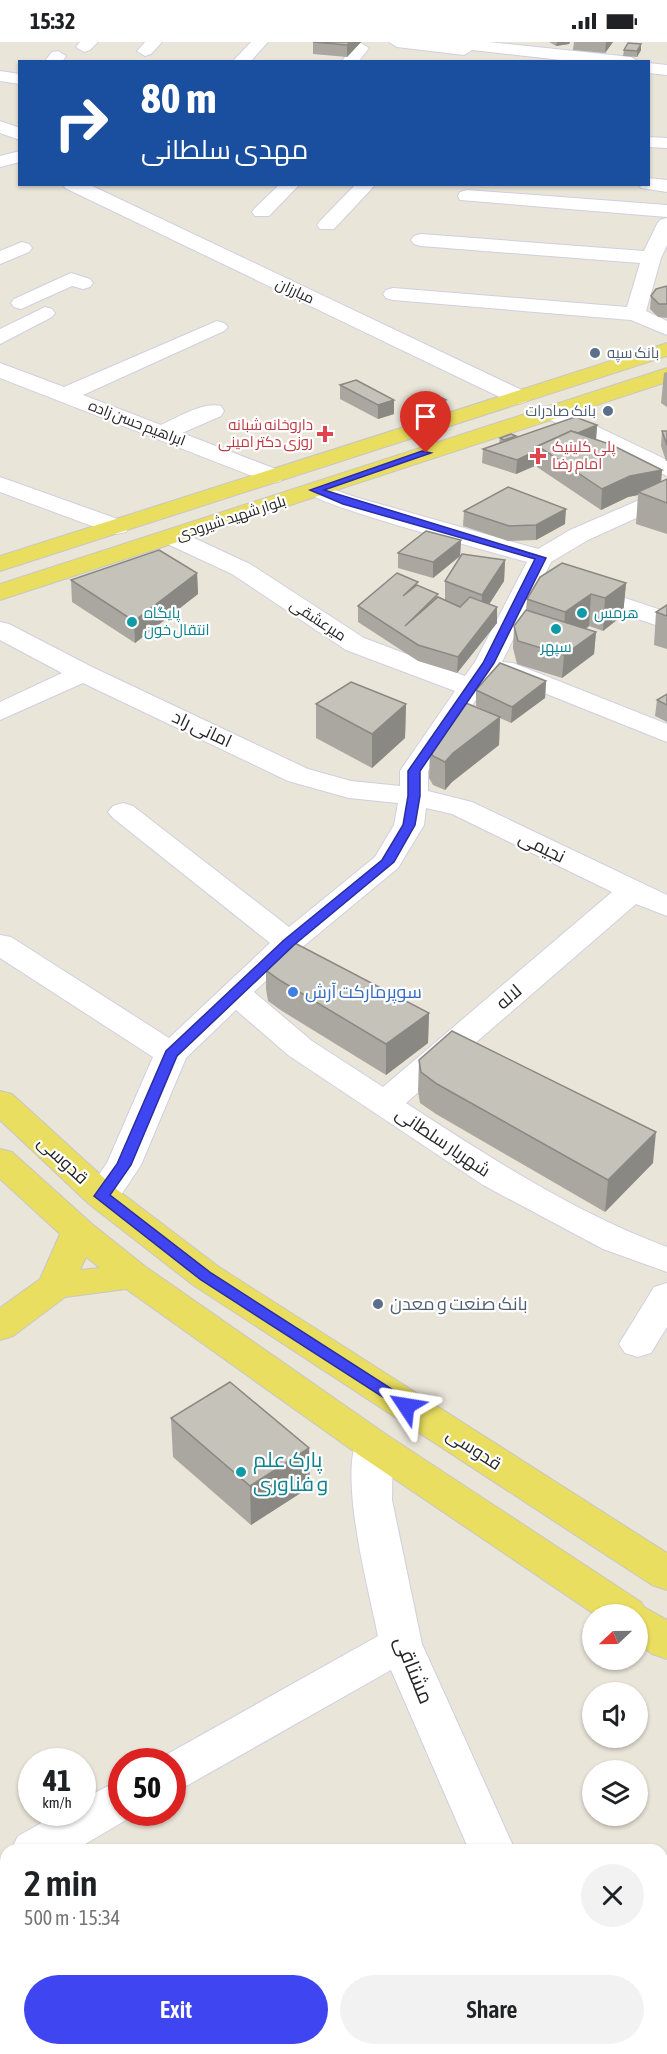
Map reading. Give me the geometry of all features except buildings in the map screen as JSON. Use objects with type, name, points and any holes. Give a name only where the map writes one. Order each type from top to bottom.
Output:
[{"type":"main road","name":"بلوار شهید شیرودی","points":[[0,564],[667,349]]},
{"type":"main road","name":"بلوار شهید شیرودی","points":[[0,592],[667,375]]},
{"type":"main road","name":"قدوسی","points":[[0,1101],[102,1196],[206,1276],[667,1574]]},
{"type":"main road","points":[[0,1160],[79,1232],[133,1276],[373,1445],[611,1604]]},
{"type":"main road","points":[[0,1327],[55,1286],[79,1232]]},
{"type":"main road","points":[[55,1286],[133,1276]]},
{"type":"main road","points":[[648,1629],[667,1642]]},
{"type":"street","points":[[242,60],[260,42]]},
{"type":"street","points":[[397,42],[462,56],[533,60]]},
{"type":"street","points":[[442,42],[612,60]]},
{"type":"street","points":[[351,60],[361,48]]},
{"type":"street","points":[[650,63],[667,64]]},
{"type":"street","points":[[650,68],[667,70]]},
{"type":"street","points":[[0,76],[18,79]]},
{"type":"street","points":[[0,126],[18,134]]},
{"type":"street","points":[[650,142],[667,143]]},
{"type":"street","points":[[650,184],[667,186]]},
{"type":"street","name":"مبارزان","points":[[76,186],[518,397]]},
{"type":"street","points":[[262,212],[289,186]]},
{"type":"street","points":[[327,225],[365,186]]},
{"type":"street","points":[[467,196],[667,211]]},
{"type":"street","points":[[635,314],[651,258],[667,224]]},
{"type":"street","points":[[421,240],[651,258]]},
{"type":"street","points":[[0,258],[22,248]]},
{"type":"street","points":[[21,303],[71,279],[83,283]]},
{"type":"street","points":[[0,294],[45,313],[0,338]]},
{"type":"street","points":[[393,294],[635,314],[667,329]]},
{"type":"street","points":[[64,395],[218,327]]},
{"type":"street","name":"ابراهیم حسن زاده","points":[[0,370],[273,476]]},
{"type":"street","points":[[161,433],[213,411]]},
{"type":"street","points":[[552,412],[667,469]]},
{"type":"street","points":[[0,484],[117,526]]},
{"type":"street","points":[[315,490],[537,566],[667,623],[643,641]]},
{"type":"street","points":[[102,1196],[124,1165],[171,1054],[237,994],[289,942],[387,862],[409,825],[414,796],[414,771],[488,663],[537,566],[579,535],[667,495]]},
{"type":"street","name":"میرعشقی","points":[[172,537],[241,569],[355,644],[471,688]]},
{"type":"street","name":"امانی راد","points":[[0,630],[83,673],[298,775],[349,789],[414,796]]},
{"type":"street","points":[[488,663],[667,734]]},
{"type":"street","points":[[0,712],[83,673]]},
{"type":"street","name":"نجیمی","points":[[414,796],[462,808],[667,906]]},
{"type":"street","points":[[123,812],[289,942]]},
{"type":"street","name":"لاله","points":[[385,1103],[633,891]]},
{"type":"street","points":[[0,944],[171,1054]]},
{"type":"street","name":"شهریار سلطانی","points":[[237,994],[300,1048],[495,1177],[616,1241],[667,1260]]},
{"type":"street","points":[[638,1344],[667,1296]]},
{"type":"street","name":"مشتاقی","points":[[373,1445],[372,1500],[401,1644],[489,1844]]},
{"type":"street","points":[[186,1764],[401,1644]]},
{"type":"street","points":[[45,1844],[108,1808]]},
{"type":"place","name":"بانک سپه","points":[[595,353]]},
{"type":"place","name":"بانک صادرات","points":[[608,411]]},
{"type":"place","name":"داروخانه شبانه روزی دکتر امینی","points":[[325,434]]},
{"type":"place","name":"پلی کلینیک امام رضا","points":[[538,456]]},
{"type":"place","name":"هرمس","points":[[582,613]]},
{"type":"place","name":"پایگاه انتقال خون","points":[[132,622]]},
{"type":"place","name":"سپهر","points":[[556,629]]},
{"type":"place","name":"سوپرمارکت آرش","points":[[293,992]]},
{"type":"place","name":"بانک صنعت و معدن","points":[[378,1304]]},
{"type":"place","name":"پارک علم و فناوری","points":[[241,1472]]},
{"type":"route","points":[[406,1406],[206,1276],[102,1196],[124,1165],[171,1054],[237,994],[289,942],[387,862],[409,825],[414,796],[414,771],[488,663],[541,558],[347,502],[315,490],[426,453]]}]
